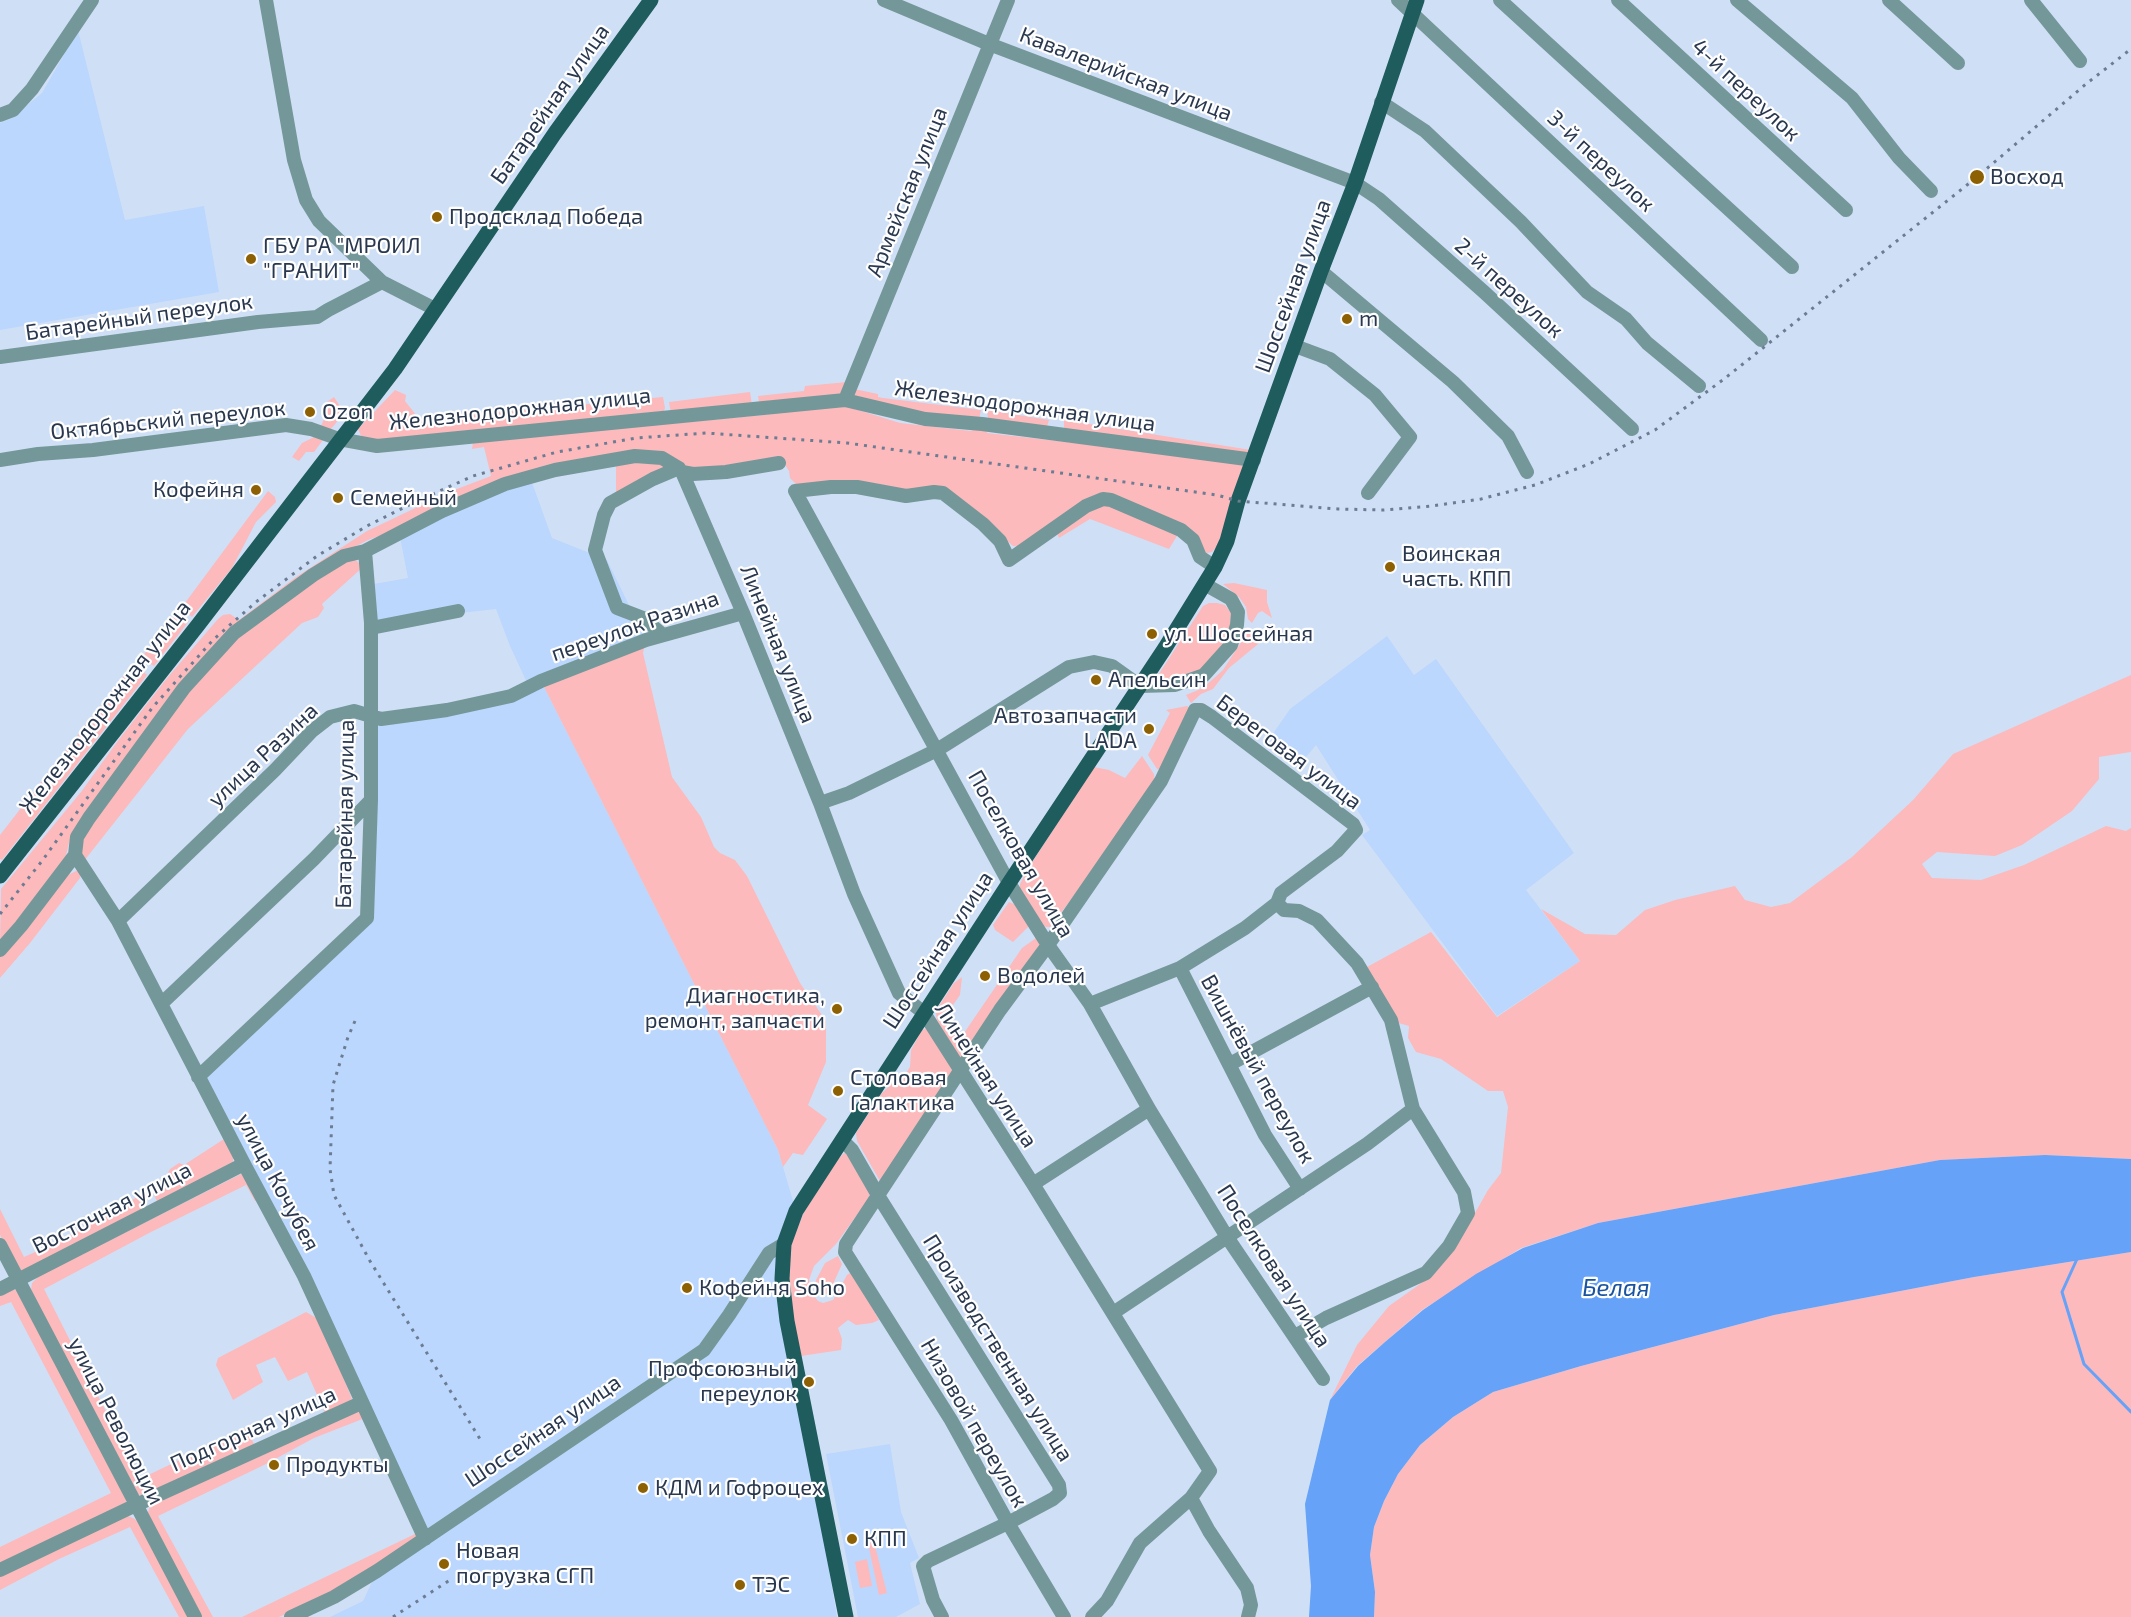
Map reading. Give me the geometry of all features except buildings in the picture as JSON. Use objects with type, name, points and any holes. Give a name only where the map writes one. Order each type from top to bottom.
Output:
[{"type":"main road","name":"Батарейная улица","points":[[339,439],[394,369],[555,133],[651,0]]},
{"type":"main road","name":"Шоссейная улица","points":[[846,1617],[787,1321],[782,1279],[784,1244],[796,1211],[1206,585],[1227,541],[1321,271],[1355,183],[1414,7]]},
{"type":"main road","name":"Железнодорожная улица","points":[[0,876],[198,625],[339,439]]},
{"type":"street","points":[[0,115],[13,110],[32,89],[92,0]]},
{"type":"street","points":[[266,0],[294,160],[306,200],[319,221],[382,282],[435,309]]},
{"type":"street","name":"Кавалерийская улица","points":[[884,0],[989,44],[1355,183]]},
{"type":"street","name":"Армейская улица","points":[[845,400],[1008,0]]},
{"type":"street","name":"3-й переулок","points":[[1398,0],[1414,7],[1761,340]]},
{"type":"street","points":[[1500,0],[1792,267]]},
{"type":"street","name":"4-й переулок","points":[[1618,0],[1846,210]]},
{"type":"street","points":[[1737,0],[1852,98],[1899,158],[1931,191]]},
{"type":"street","points":[[1889,0],[1958,63]]},
{"type":"street","points":[[2031,0],[2080,61]]},
{"type":"street","points":[[1381,102],[1425,131],[1521,222],[1587,292],[1626,319],[1647,343],[1700,386]]},
{"type":"street","name":"2-й переулок","points":[[1355,183],[1379,199],[1632,429]]},
{"type":"street","points":[[1321,271],[1453,382],[1508,436],[1527,472]]},
{"type":"street","name":"Батарейный переулок","points":[[0,357],[258,322],[317,317],[382,282]]},
{"type":"street","points":[[1295,346],[1330,359],[1340,366],[1375,395],[1410,437],[1368,493]]},
{"type":"street","name":"Железнодорожная улица","points":[[339,439],[378,446],[845,400],[925,419],[982,424],[1254,460]]},
{"type":"street","name":"Октябрьский переулок","points":[[0,460],[286,425],[312,429],[339,439]]},
{"type":"street","points":[[0,950],[75,855],[77,837],[89,818],[184,688],[234,633],[313,575],[344,556],[365,551],[442,511],[505,484],[555,470],[635,456],[662,459],[680,470],[693,474],[779,463]]},
{"type":"street","points":[[663,635],[643,618],[617,608],[595,550],[604,515],[610,503],[653,479],[680,470]]},
{"type":"street","name":"Линейная улица","points":[[680,470],[743,613],[820,803],[854,894],[899,993],[924,1013],[1033,1184],[1209,1471],[1191,1498]]},
{"type":"street","name":"Поселковая улица","points":[[1215,567],[1200,557],[1193,540],[1181,530],[1111,500],[1103,499],[1086,506],[1009,560],[1000,541],[983,524],[943,493],[906,496],[857,487],[795,491],[1009,883],[1048,945],[1090,1004],[1149,1109],[1227,1237],[1323,1379]]},
{"type":"street","name":"Батарейная улица","points":[[198,1077],[367,918],[371,800],[371,628],[365,551]]},
{"type":"street","points":[[820,803],[849,793],[937,750],[1069,667],[1094,662],[1112,666],[1140,686],[1174,685],[1204,675],[1231,645],[1238,612],[1231,599],[1206,585]]},
{"type":"street","points":[[371,628],[458,611]]},
{"type":"street","name":"переулок Разина","points":[[541,681],[663,635],[743,613]]},
{"type":"street","name":"улица Разина","points":[[118,921],[275,770],[312,731],[330,717],[354,711],[381,718],[447,710],[511,696],[541,681]]},
{"type":"street","name":"Береговая улица","points":[[1048,945],[1161,781],[1195,710],[1201,710],[1219,722],[1353,824],[1356,830],[1337,851],[1281,893],[1277,903]]},
{"type":"street","points":[[160,1004],[314,859],[371,800]]},
{"type":"street","name":"улица Кочубея","points":[[75,855],[118,921],[304,1276],[425,1539]]},
{"type":"street","points":[[1090,1004],[1180,968],[1245,928],[1277,903],[1284,910],[1299,911],[1317,920],[1357,963],[1372,987],[1391,1020],[1413,1109],[1464,1192],[1468,1213],[1449,1246],[1426,1273],[1326,1318],[1295,1336]]},
{"type":"street","points":[[879,1197],[959,1071],[1048,945]]},
{"type":"street","name":"Вишнёвый переулок","points":[[1180,968],[1265,1135],[1300,1189]]},
{"type":"street","points":[[1230,1064],[1372,987]]},
{"type":"street","points":[[1033,1184],[1149,1109]]},
{"type":"street","points":[[1113,1313],[1367,1144],[1413,1109]]},
{"type":"street","name":"Производственная улица","points":[[842,1140],[852,1150],[1059,1485],[1060,1494],[1008,1523],[928,1561],[923,1566],[933,1600],[942,1617]]},
{"type":"street","name":"Восточная улица","points":[[0,1289],[244,1164]]},
{"type":"street","name":"Низовой переулок","points":[[879,1197],[846,1244],[845,1252],[951,1420],[1008,1523],[1064,1617]]},
{"type":"street","name":"Шоссейная улица","points":[[291,1617],[333,1597],[425,1539],[704,1350],[769,1253],[784,1244]]},
{"type":"street","name":"улица Революции","points":[[0,1245],[195,1617]]},
{"type":"street","name":"Подгорная улица","points":[[0,1570],[136,1505],[361,1403]]},
{"type":"street","points":[[1092,1617],[1107,1601],[1140,1543],[1191,1498],[1209,1531],[1246,1588],[1249,1611]]},
{"type":"shaded area","points":[[78,30],[125,220],[204,206],[219,292],[0,330],[0,123],[10,119],[42,93]]},
{"type":"shaded area","points":[[847,382],[839,396],[759,402],[758,396],[804,391],[805,386]]},
{"type":"shaded area","points":[[854,389],[878,394],[878,397],[883,398],[981,410],[979,420],[924,415],[854,397]]},
{"type":"shaded area","points":[[395,390],[406,395],[405,401],[420,420],[663,397],[665,408],[664,411],[370,441],[362,438],[358,429]]},
{"type":"shaded area","points":[[750,392],[752,405],[671,414],[669,402]]},
{"type":"shaded area","points":[[334,397],[343,411],[342,416],[330,430],[321,426],[327,412],[327,402]]},
{"type":"shaded area","points":[[839,404],[900,423],[971,431],[977,428],[987,429],[987,433],[1245,462],[1247,469],[1217,546],[1212,552],[1207,553],[1203,552],[1197,535],[1109,498],[1023,546],[1013,546],[963,502],[934,485],[930,489],[919,492],[826,484],[819,481],[818,484],[796,484],[790,478],[789,471],[782,460],[691,471],[666,458],[579,463],[368,540],[345,552],[248,619],[75,832],[69,843],[64,864],[0,947],[1,889],[81,792],[168,677],[218,619],[230,614],[239,620],[296,577],[367,531],[449,492],[491,476],[484,447],[472,449],[473,442],[764,415]]},
{"type":"shaded area","points":[[987,410],[1049,420],[1046,430],[992,423],[988,418]]},
{"type":"shaded area","points":[[1064,420],[1251,450],[1245,454],[1067,431],[1064,427]]},
{"type":"shaded area","points":[[314,437],[323,440],[314,452],[306,452],[299,461],[292,457],[302,443]]},
{"type":"shaded area","points":[[643,461],[664,464],[667,467],[616,494],[616,463]]},
{"type":"shaded area","points":[[530,477],[552,538],[607,560],[646,640],[541,681],[778,1150],[796,1211],[787,1321],[837,1617],[330,1617],[363,1601],[377,1571],[424,1539],[361,1403],[198,1077],[367,918],[370,715],[381,718],[529,687],[496,609],[371,623],[368,585],[408,578],[399,532]]},
{"type":"shaded area","points":[[268,491],[275,497],[276,502],[256,522],[232,568],[192,617],[182,607]]},
{"type":"shaded area","points":[[1107,502],[1176,532],[1177,536],[1169,549],[1090,519],[1059,538],[1056,531]]},
{"type":"shaded area","points":[[351,559],[363,567],[322,604],[324,608],[318,617],[302,623],[188,729],[84,861],[80,853],[84,831],[168,716],[234,637],[284,599]]},
{"type":"shaded area","points":[[1234,583],[1267,590],[1267,602],[1272,618],[1262,611],[1252,623],[1239,597],[1223,584]]},
{"type":"shaded area","points":[[1209,603],[1225,605],[1231,613],[1230,633],[1211,660],[1200,670],[1155,680],[1203,606]]},
{"type":"shaded area","points":[[179,611],[189,621],[154,666],[141,658]]},
{"type":"shaded area","points":[[1249,630],[1263,640],[1229,668],[1213,689],[1201,694],[1191,703],[1186,695],[1203,688],[1223,670]]},
{"type":"shaded area","points":[[1387,636],[1414,675],[1436,659],[1574,853],[1526,890],[1580,961],[1497,1016],[1362,835],[1370,830],[1316,745],[1302,762],[1270,738],[1290,709]]},
{"type":"shaded area","points":[[646,640],[643,653],[672,777],[701,817],[714,847],[720,853],[735,860],[747,876],[800,983],[826,1021],[826,1062],[808,1105],[827,1119],[803,1155],[793,1153],[783,1167],[778,1150],[541,681]]},
{"type":"shaded area","points":[[134,663],[147,675],[2,860],[0,859],[0,835]]},
{"type":"shaded area","points":[[2131,675],[2131,752],[2099,757],[2099,779],[2072,811],[2022,845],[1995,856],[1937,852],[1922,864],[1932,878],[1981,880],[2024,865],[2106,826],[2126,831],[2131,828],[2131,1159],[2045,1155],[1940,1160],[1598,1223],[1521,1248],[1422,1310],[1357,1366],[1330,1400],[1357,1345],[1389,1306],[1430,1277],[1467,1227],[1488,1190],[1501,1173],[1508,1107],[1503,1091],[1488,1091],[1441,1059],[1416,1052],[1408,1038],[1409,1026],[1395,1022],[1367,967],[1431,932],[1497,1017],[1580,961],[1541,909],[1585,934],[1616,935],[1645,910],[1675,900],[1735,886],[1745,900],[1771,907],[1790,903],[1852,857],[1913,800],[1953,754]]},
{"type":"shaded area","points":[[1187,706],[1191,709],[1161,770],[1157,769],[1148,755],[1170,713],[1166,710]]},
{"type":"shaded area","points":[[1142,756],[1154,774],[1155,782],[1050,927],[1042,925],[1020,890],[1020,884],[1029,867],[1094,767],[1109,770],[1125,778]]},
{"type":"shaded area","points":[[76,871],[81,872],[80,878],[0,978],[0,954],[62,878]]},
{"type":"shaded area","points":[[1009,902],[1016,905],[1029,926],[1013,942],[995,930],[993,925]]},
{"type":"shaded area","points":[[1036,938],[1040,944],[961,1062],[937,1020],[936,1013],[939,1006],[954,983],[962,977],[960,995],[941,1022],[962,1036],[1022,948]]},
{"type":"shaded area","points":[[932,1029],[954,1074],[880,1181],[857,1141],[856,1133],[882,1093],[894,1082],[903,1078],[910,1067],[911,1050],[922,1030]]},
{"type":"shaded area","points":[[224,1139],[233,1155],[233,1162],[229,1166],[158,1203],[150,1187],[166,1177],[170,1169],[179,1163],[184,1165]]},
{"type":"shaded area","points":[[844,1153],[848,1154],[870,1191],[869,1198],[836,1244],[814,1266],[809,1280],[810,1291],[818,1301],[823,1303],[833,1300],[850,1273],[855,1277],[879,1320],[856,1325],[848,1320],[838,1328],[842,1339],[841,1350],[801,1356],[788,1291],[791,1244],[804,1212]]},
{"type":"shaded area","points":[[241,1174],[244,1175],[260,1200],[255,1201],[246,1185],[44,1289],[140,1479],[246,1428],[255,1446],[144,1496],[140,1495],[136,1493],[31,1290],[32,1283],[39,1276]]},
{"type":"shaded area","points":[[139,1196],[146,1210],[22,1271],[14,1262],[0,1235],[0,1209],[24,1257],[62,1240]]},
{"type":"shaded area","points":[[2131,1252],[2131,1617],[1374,1617],[1375,1592],[1370,1555],[1374,1527],[1398,1474],[1420,1445],[1453,1417],[1493,1392],[1581,1366],[1774,1315],[1974,1277]]},
{"type":"shaded area","points":[[838,1256],[842,1264],[834,1282],[827,1294],[819,1294],[815,1289],[816,1280],[825,1263]]},
{"type":"shaded area","points":[[13,1289],[19,1292],[127,1499],[126,1503],[0,1565],[0,1547],[111,1493],[11,1302],[0,1306],[0,1294]]},
{"type":"shaded area","points":[[306,1312],[320,1320],[352,1399],[343,1407],[325,1413],[307,1372],[288,1381],[275,1357],[256,1365],[263,1382],[233,1400],[216,1365],[218,1358]]},
{"type":"shaded area","points":[[355,1411],[360,1412],[365,1418],[314,1438],[158,1516],[213,1617],[201,1617],[147,1515],[150,1506],[154,1502]]},
{"type":"shaded area","points":[[890,1444],[901,1512],[919,1558],[910,1563],[920,1604],[896,1617],[858,1617],[826,1454]]},
{"type":"shaded area","points":[[125,1515],[139,1522],[190,1617],[179,1617],[130,1527],[59,1559],[0,1590],[0,1576]]},
{"type":"shaded area","points":[[417,1533],[418,1536],[361,1575],[319,1599],[279,1617],[242,1617]]},
{"type":"shaded area","points":[[869,1541],[874,1542],[887,1593],[879,1595]]},
{"type":"shaded area","points":[[867,1559],[872,1586],[860,1588],[855,1562]]},
{"type":"water","name":"Белая","points":[[2045,1155],[2131,1159],[2131,1252],[1974,1277],[1774,1315],[1581,1366],[1493,1392],[1453,1417],[1420,1445],[1398,1474],[1374,1527],[1370,1555],[1375,1592],[1374,1617],[1309,1617],[1311,1586],[1305,1504],[1330,1400],[1358,1366],[1385,1342],[1423,1310],[1476,1274],[1523,1248],[1598,1223],[1940,1160]]},
{"type":"waterway","points":[[2077,1259],[2062,1292],[2084,1364],[2131,1412]]},
{"type":"railway","points":[[0,914],[42,861],[152,708],[213,640],[256,602],[317,556],[367,526],[473,476],[557,452],[636,438],[706,433],[847,443],[1217,495],[1238,501],[1383,510],[1481,499],[1535,485],[1589,464],[1655,430],[1724,379],[1977,177],[2086,84],[2131,49]]},
{"type":"railway","points":[[355,1021],[333,1085],[330,1169],[334,1195],[370,1261],[480,1439]]},
{"type":"railway","points":[[393,1617],[453,1578]]},
{"type":"place","name":"Восход","points":[[1977,177]]},
{"type":"place","name":"Продсклад Победа","points":[[437,217]]},
{"type":"place","name":"ГБУ РА \"МРОИЛ \"ГРАНИТ\"","points":[[251,259]]},
{"type":"place","name":"m","points":[[1347,319]]},
{"type":"place","name":"Ozon","points":[[310,412]]},
{"type":"place","name":"Кофейня","points":[[256,490]]},
{"type":"place","name":"Семейный","points":[[338,498]]},
{"type":"place","name":"Воинская часть. КПП","points":[[1390,567]]},
{"type":"place","name":"ул. Шоссейная","points":[[1152,634]]},
{"type":"place","name":"Апельсин","points":[[1096,680]]},
{"type":"place","name":"Автозапчасти LADA","points":[[1149,729]]},
{"type":"place","name":"Водолей","points":[[985,976]]},
{"type":"place","name":"Диагностика, ремонт, запчасти","points":[[837,1009]]},
{"type":"place","name":"Столовая Галактика","points":[[838,1091]]},
{"type":"place","name":"Кофейня Soho","points":[[687,1288]]},
{"type":"place","name":"Профсоюзный переулок","points":[[809,1382]]},
{"type":"place","name":"Продукты","points":[[274,1465]]},
{"type":"place","name":"КДМ и Гофроцех","points":[[643,1488]]},
{"type":"place","name":"КПП","points":[[852,1539]]},
{"type":"place","name":"Новая погрузка СГП","points":[[444,1564]]},
{"type":"place","name":"ТЭС","points":[[740,1585]]}]
